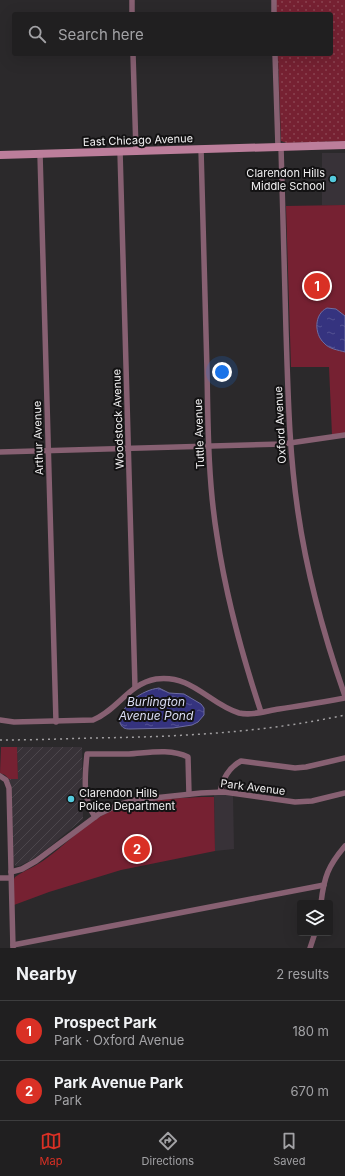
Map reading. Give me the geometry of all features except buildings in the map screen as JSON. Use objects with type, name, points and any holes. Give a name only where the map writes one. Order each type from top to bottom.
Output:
[{"type":"main road","name":"East Chicago Avenue","points":[[0,155],[345,145]]},
{"type":"street","points":[[132,0],[132,12]]},
{"type":"street","points":[[274,0],[274,12]]},
{"type":"street","points":[[133,56],[136,151]]},
{"type":"street","name":"Oxford Avenue","points":[[275,56],[290,443],[298,513],[309,571],[325,635],[345,697]]},
{"type":"street","name":"Tuttle Avenue","points":[[201,149],[209,446],[212,503],[223,574],[238,639],[261,712]]},
{"type":"street","name":"Woodstock Avenue","points":[[120,152],[135,687]]},
{"type":"street","name":"Arthur Avenue","points":[[40,154],[56,722]]},
{"type":"street","points":[[0,452],[290,443],[345,435]]},
{"type":"street","points":[[0,720],[14,722],[56,722],[86,721],[98,718],[135,687],[157,679],[176,680],[191,685],[234,711],[244,714],[345,697]]},
{"type":"street","points":[[95,817],[90,810],[86,798],[87,754],[180,753],[188,757],[190,794]]},
{"type":"street","points":[[220,792],[229,770],[240,762],[246,761],[295,768],[345,758]]},
{"type":"street","points":[[2,777],[8,782],[9,788],[13,946],[324,885]]},
{"type":"street","name":"Park Avenue","points":[[11,875],[36,861],[95,817],[110,808],[135,800],[220,792],[295,802],[345,793]]},
{"type":"street","points":[[322,900],[324,885],[332,863],[345,846]]},
{"type":"street","points":[[0,878],[11,875]]},
{"type":"street","points":[[310,948],[314,936]]},
{"type":"shaded area","points":[[276,0],[345,0],[345,141],[287,143],[281,141],[278,56],[333,56],[333,12],[276,12]]},
{"type":"shaded area","name":"Clarendon Hills Middle School","points":[[322,153],[345,153],[345,205],[322,205]]},
{"type":"shaded area","points":[[345,205],[345,433],[332,435],[329,367],[291,367],[286,206]]},
{"type":"shaded area","points":[[1,747],[17,747],[18,779],[9,779],[0,773]]},
{"type":"shaded area","points":[[17,747],[82,747],[83,819],[33,859],[19,866],[15,866],[13,861],[11,786],[9,779],[18,779]]},
{"type":"shaded area","points":[[214,793],[233,794],[234,849],[215,851]]},
{"type":"shaded area","points":[[214,797],[215,851],[121,870],[49,892],[14,905],[15,877],[43,861],[82,829],[107,813],[147,801]]},
{"type":"water","points":[[327,308],[336,309],[345,316],[345,352],[328,347],[318,335],[318,319]]},
{"type":"water","name":"Burlington Avenue Pond","points":[[159,688],[169,693],[184,694],[201,704],[204,708],[204,715],[198,722],[192,725],[173,728],[130,729],[123,727],[120,723],[121,716],[128,705],[139,695],[152,689]]},
{"type":"railway","points":[[0,740],[155,737],[219,733],[282,726],[345,715]]},
{"type":"place","name":"Clarendon Hills Middle School","points":[[333,179]]},
{"type":"place","name":"Prospect Park","points":[[317,286]]},
{"type":"place","name":"Clarendon Hills Police Department","points":[[71,799]]},
{"type":"place","name":"Park Avenue Park","points":[[137,849]]}]
